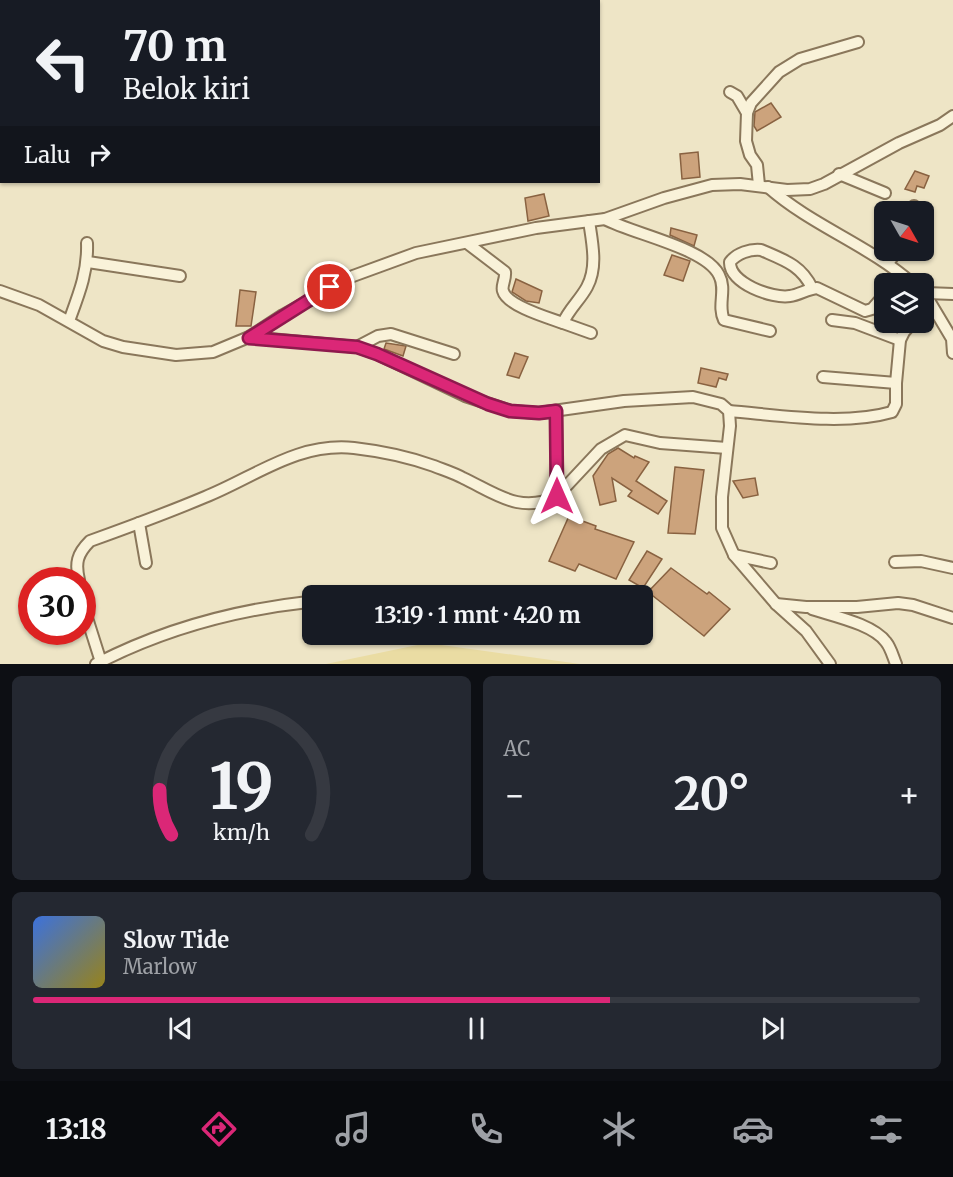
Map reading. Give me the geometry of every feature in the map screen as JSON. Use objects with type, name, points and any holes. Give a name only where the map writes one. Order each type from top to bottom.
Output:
[{"type":"street","points":[[858,42],[800,59],[779,72],[751,103],[747,113],[746,141],[764,186],[787,204],[888,263],[900,273]]},
{"type":"street","points":[[730,92],[737,96],[747,113]]},
{"type":"street","points":[[0,293],[39,305],[103,341],[123,347],[176,355],[213,352],[249,338],[283,315],[353,276],[416,253],[536,228],[605,219],[664,198],[712,185],[764,186],[787,190],[810,189],[824,184],[899,143],[940,125],[953,116]]},
{"type":"street","points":[[839,174],[885,193]]},
{"type":"street","points":[[605,219],[688,251],[708,262],[721,277],[723,293],[720,309],[724,320],[770,331]]},
{"type":"street","points":[[563,323],[586,289],[592,274],[593,252],[589,221]]},
{"type":"street","points":[[69,321],[88,262],[87,243]]},
{"type":"street","points":[[467,243],[505,272],[502,290],[515,304],[591,333]]},
{"type":"street","points":[[812,288],[804,273],[796,266],[761,250],[756,249],[735,256],[730,262],[731,271],[738,278],[754,289],[769,295],[792,296],[817,288],[866,311],[874,307]]},
{"type":"street","points":[[88,262],[180,276]]},
{"type":"street","points":[[934,293],[953,294]]},
{"type":"street","points":[[934,316],[952,339],[953,353]]},
{"type":"street","points":[[832,320],[855,323],[900,340]]},
{"type":"street","points":[[249,338],[357,347],[488,404],[510,411],[539,413],[624,401],[693,397],[722,404],[729,411],[859,418],[892,412],[896,404],[900,340],[904,333]]},
{"type":"street","points":[[357,347],[378,336],[392,334],[454,354]]},
{"type":"street","points":[[823,377],[896,383]]},
{"type":"street","points":[[556,411],[557,496]]},
{"type":"street","points":[[729,411],[730,426],[722,497],[722,528],[734,555],[776,604],[806,631],[830,664]]},
{"type":"street","points":[[78,567],[77,559],[81,550],[90,541],[207,497],[284,458],[310,450],[354,448],[416,461],[464,478],[495,495],[516,502],[538,502],[557,496],[601,450],[625,435],[660,443],[727,448]]},
{"type":"street","points":[[139,523],[146,563]]},
{"type":"street","points":[[734,555],[771,563]]},
{"type":"street","points":[[895,562],[921,561],[953,568]]},
{"type":"street","points":[[93,645],[98,663],[152,639],[197,623],[302,603]]},
{"type":"street","points":[[776,604],[806,607],[857,607],[898,603],[953,618]]},
{"type":"street","points":[[806,607],[869,628],[881,635],[888,644],[896,664]]},
{"type":"sand","points":[[417,645],[442,645],[580,664],[326,664]]},
{"type":"building","points":[[771,103],[781,117],[757,131],[754,126],[755,112]]},
{"type":"building","points":[[698,152],[700,177],[682,179],[680,154]]},
{"type":"building","points":[[915,171],[929,176],[924,188],[917,186],[915,192],[905,189]]},
{"type":"building","points":[[544,194],[549,216],[528,221],[525,198]]},
{"type":"building","points":[[671,228],[697,235],[694,246],[670,235]]},
{"type":"building","points":[[672,255],[690,261],[683,281],[664,275]]},
{"type":"building","points":[[516,279],[542,291],[539,303],[526,301],[512,292]]},
{"type":"building","points":[[240,290],[256,292],[251,326],[236,326]]},
{"type":"building","points":[[386,343],[406,346],[403,356],[384,349]]},
{"type":"building","points":[[515,353],[528,357],[519,378],[507,375]]},
{"type":"building","points":[[701,368],[728,374],[726,380],[719,378],[716,387],[698,383]]},
{"type":"building","points":[[618,448],[634,458],[635,456],[649,462],[636,481],[667,501],[658,514],[628,496],[632,491],[612,478],[616,501],[600,505],[593,476],[608,454]]},
{"type":"building","points":[[675,467],[704,470],[695,534],[668,533]]},
{"type":"building","points":[[755,478],[758,495],[743,498],[733,481]]},
{"type":"building","points":[[569,516],[596,526],[595,529],[634,542],[616,579],[579,564],[575,571],[549,561]]},
{"type":"building","points":[[647,551],[662,559],[645,585],[638,585],[629,580]]},
{"type":"building","points":[[671,568],[707,594],[709,592],[730,609],[704,636],[653,596],[653,587]]},
{"type":"route","points":[[330,287],[249,338],[357,347],[377,354],[465,396],[488,404],[510,411],[539,413],[556,411],[557,496]]}]
